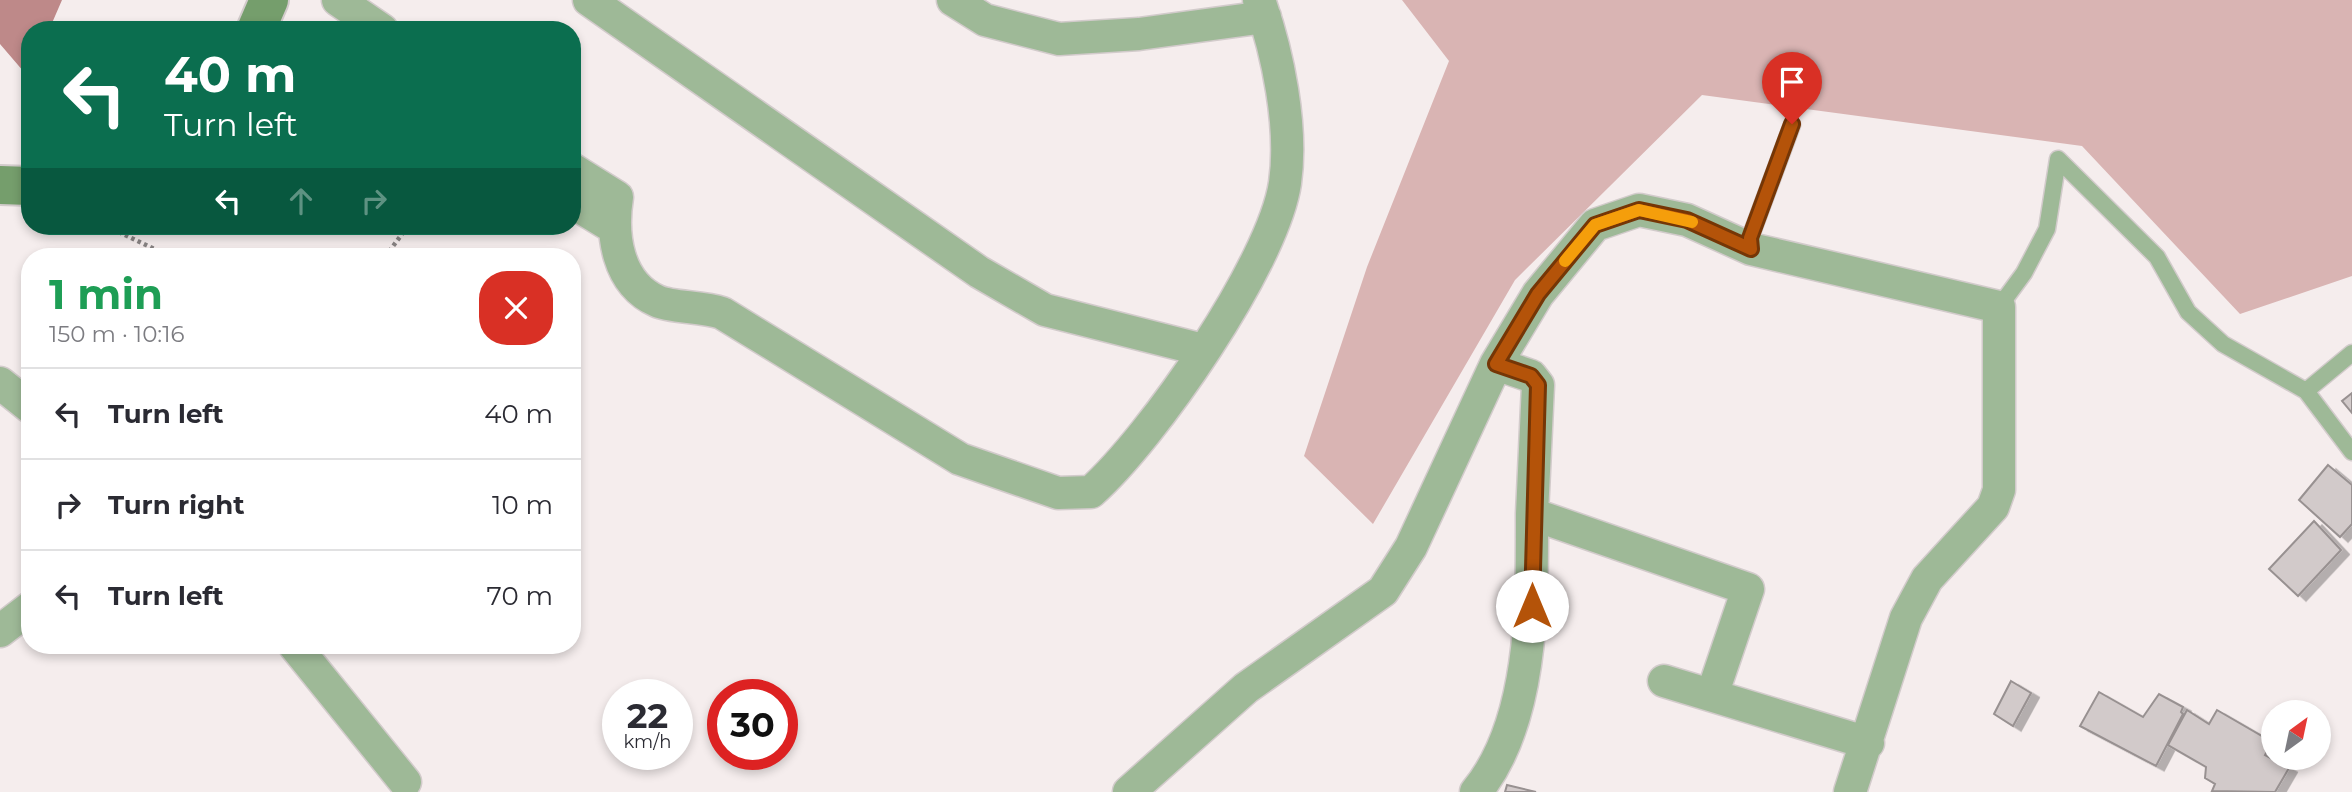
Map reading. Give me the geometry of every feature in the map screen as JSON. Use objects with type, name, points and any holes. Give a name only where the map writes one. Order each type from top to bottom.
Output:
[{"type":"street","points":[[260,21],[269,0]]},
{"type":"street","points":[[338,0],[369,21]]},
{"type":"street","points":[[589,0],[979,272],[1045,310],[1203,350]]},
{"type":"street","points":[[581,175],[617,197],[613,227],[620,260],[639,289],[659,302],[702,306],[722,313],[960,459],[1058,493],[1091,492],[1118,468],[1203,350],[1265,248],[1285,184],[1287,121],[1262,9],[1139,34],[1059,39],[985,20],[953,0]]},
{"type":"street","points":[[0,185],[21,186]]},
{"type":"street","points":[[581,207],[613,227]]},
{"type":"street","points":[[1129,792],[1246,688],[1383,591],[1411,547],[1496,364],[1538,294],[1595,225],[1639,210],[1687,220],[1751,249],[1999,307],[1999,490],[1993,507],[1927,579],[1906,618],[1868,743],[1850,792]]},
{"type":"street","points":[[1476,792],[1493,772],[1509,734],[1532,629],[1532,514],[1538,385],[1531,376],[1496,364]]},
{"type":"street","points":[[0,383],[21,400]]},
{"type":"street","points":[[1532,514],[1748,589],[1712,695]]},
{"type":"street","points":[[0,631],[21,615]]},
{"type":"street","points":[[301,654],[405,782]]},
{"type":"street","points":[[1664,681],[1868,743]]},
{"type":"lane","points":[[1751,249],[1750,238],[1792,124]]},
{"type":"lane","points":[[1999,307],[2024,273],[2047,229],[2058,159],[2157,257],[2188,312],[2223,344],[2306,391],[2352,452]]},
{"type":"lane","points":[[2306,391],[2352,353]]},
{"type":"path","points":[[125,235],[152,248]]},
{"type":"shaded area","points":[[0,0],[62,0],[53,21],[21,21],[21,68],[0,44]]},
{"type":"shaded area","points":[[1402,0],[2352,0],[2352,276],[2240,314],[2082,146],[1702,95],[1515,280],[1373,524],[1304,456],[1367,267],[1449,61]]},
{"type":"building","points":[[2352,393],[2352,413],[2342,401]]},
{"type":"building","points":[[2328,465],[2352,485],[2352,524],[2340,537],[2299,500]]},
{"type":"building","points":[[2314,521],[2341,550],[2298,596],[2269,569]]},
{"type":"building","points":[[2011,681],[2031,693],[2013,726],[1994,714]]},
{"type":"building","points":[[2099,692],[2143,717],[2159,694],[2183,707],[2183,714],[2156,766],[2080,726]]},
{"type":"building","points":[[2187,710],[2209,724],[2217,710],[2261,736],[2261,770],[2288,770],[2275,792],[2212,791],[2215,784],[2205,778],[2206,767],[2168,745]]},
{"type":"building","points":[[1507,785],[1536,792],[1505,792]]},
{"type":"slow traffic","points":[[1565,261],[1595,225],[1639,210],[1692,222]]},
{"type":"route","points":[[1532,606],[1532,514],[1538,385],[1531,376],[1496,364],[1538,294],[1595,225],[1639,210],[1687,220],[1751,249],[1750,238],[1792,124]]}]
